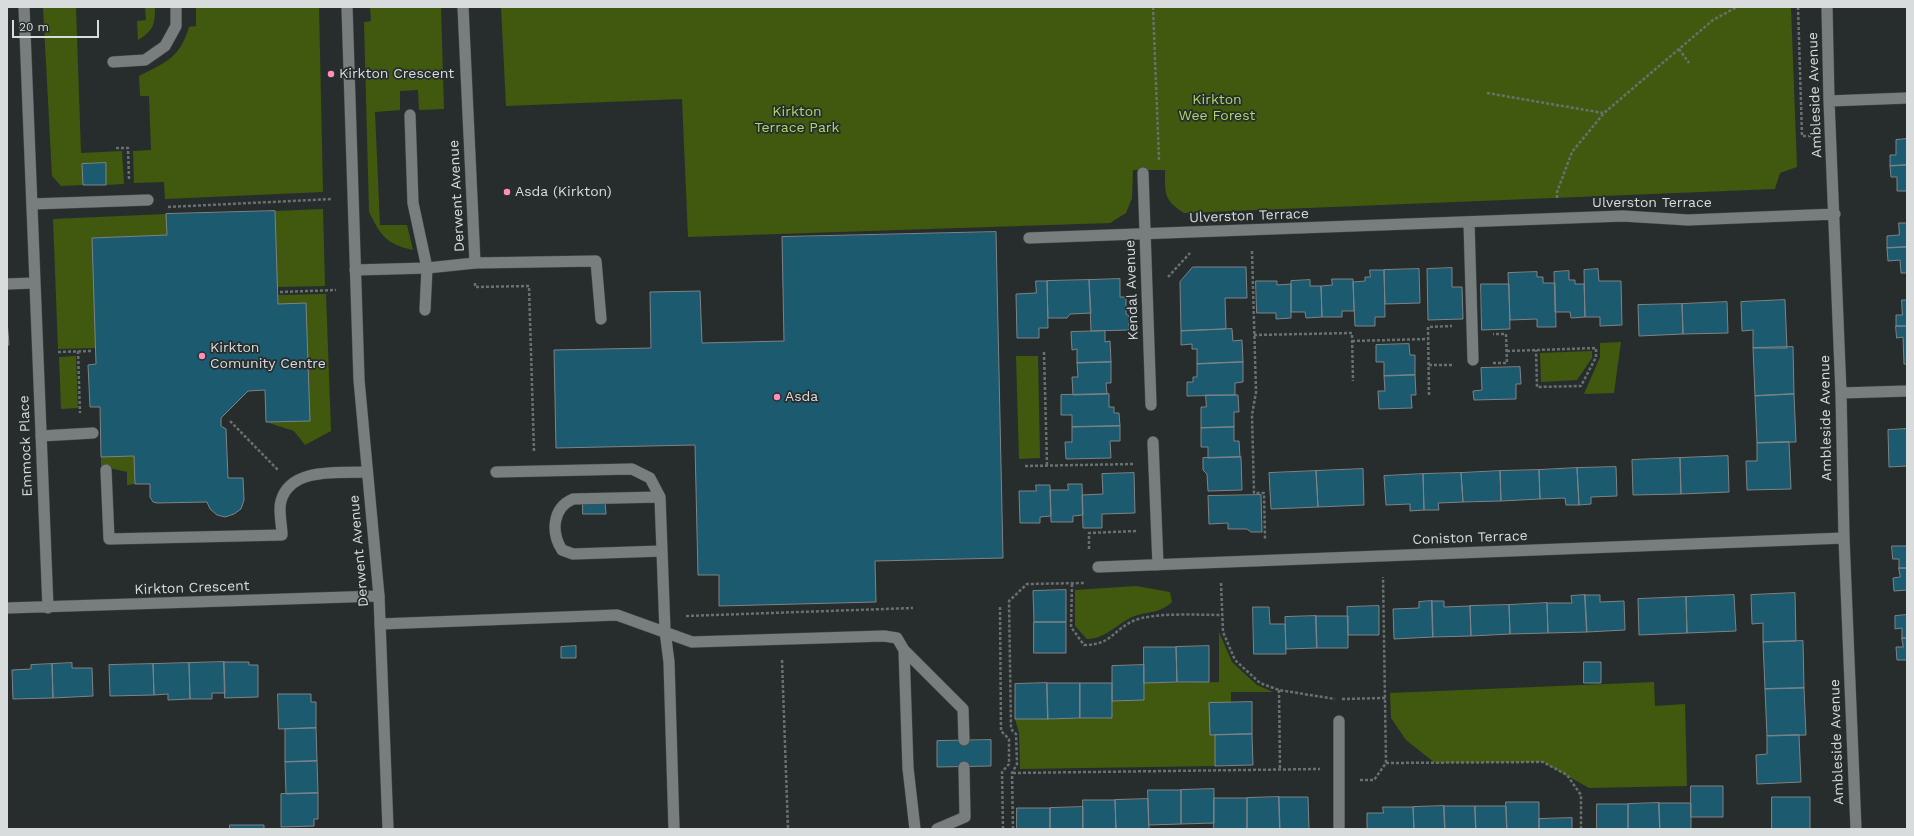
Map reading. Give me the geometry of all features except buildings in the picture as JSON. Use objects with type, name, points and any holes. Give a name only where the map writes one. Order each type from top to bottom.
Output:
[{"type":"street","name":"Emmock Place","points":[[24,7],[48,608]]},
{"type":"street","points":[[113,62],[145,60],[165,46],[176,26],[176,7]]},
{"type":"street","name":"Derwent Avenue","points":[[347,7],[359,380],[366,472],[379,596],[388,829]]},
{"type":"street","name":"Derwent Avenue","points":[[355,270],[427,268],[475,263],[463,7]]},
{"type":"street","name":"Ambleside Avenue","points":[[1827,7],[1829,101],[1835,214],[1841,393],[1844,538],[1856,829]]},
{"type":"street","points":[[1829,101],[1907,98]]},
{"type":"street","points":[[410,115],[413,203],[427,268],[425,310]]},
{"type":"street","name":"Kendal Avenue","points":[[1143,173],[1151,405]]},
{"type":"street","points":[[32,204],[148,200]]},
{"type":"street","name":"Ulverston Terrace","points":[[1029,238],[1145,235],[1623,216],[1688,220],[1835,214]]},
{"type":"street","points":[[1470,222],[1473,360]]},
{"type":"street","points":[[475,263],[596,261],[601,319]]},
{"type":"street","points":[[7,284],[34,283]]},
{"type":"street","points":[[1841,393],[1907,391]]},
{"type":"street","points":[[41,436],[93,433]]},
{"type":"street","points":[[1153,442],[1158,565]]},
{"type":"street","points":[[496,472],[632,469],[650,478],[660,497],[665,631],[669,662],[674,829]]},
{"type":"street","points":[[106,470],[109,539],[282,535],[281,501],[290,483],[310,475],[366,472]]},
{"type":"street","points":[[660,497],[573,499],[565,502],[559,508],[556,516],[556,541],[562,550],[573,554],[662,551]]},
{"type":"street","name":"Coniston Terrace","points":[[1098,567],[1844,538]]},
{"type":"street","name":"Kirkton Crescent","points":[[7,608],[48,608],[379,596]]},
{"type":"street","points":[[380,624],[617,614],[692,642],[884,636],[897,638],[904,650],[963,709],[964,740]]},
{"type":"street","points":[[904,650],[908,768],[915,829]]},
{"type":"street","points":[[1339,721],[1340,829]]},
{"type":"street","points":[[937,829],[965,818],[964,767]]},
{"type":"path","points":[[1143,173],[1160,170],[1153,7]]},
{"type":"path","points":[[1558,219],[1557,192],[1572,152],[1604,113],[1714,20],[1737,7]]},
{"type":"path","points":[[1798,7],[1802,136],[1831,135]]},
{"type":"path","points":[[1679,49],[1689,63]]},
{"type":"path","points":[[1487,93],[1604,113]]},
{"type":"path","points":[[116,148],[128,148],[130,200]]},
{"type":"path","points":[[148,200],[164,207],[353,199]]},
{"type":"path","points":[[1251,230],[1256,392],[1252,416],[1254,493],[1264,493],[1266,561]]},
{"type":"path","points":[[1148,298],[1210,232]]},
{"type":"path","points":[[280,292],[356,289]]},
{"type":"path","points":[[1430,395],[1428,327],[1472,326]]},
{"type":"path","points":[[1254,336],[1352,333],[1353,381]]},
{"type":"path","points":[[1352,341],[1428,339]]},
{"type":"path","points":[[1507,351],[1536,350],[1596,348],[1596,357],[1581,386],[1537,387],[1536,350]]},
{"type":"path","points":[[78,351],[81,434]]},
{"type":"path","points":[[37,353],[91,351]]},
{"type":"path","points":[[1044,352],[1047,465]]},
{"type":"path","points":[[230,421],[290,483]]},
{"type":"path","points":[[1025,466],[1154,463]]},
{"type":"path","points":[[1089,554],[1089,533],[1156,531]]},
{"type":"path","points":[[1339,781],[1374,780],[1386,763],[1382,556]]},
{"type":"path","points":[[1220,562],[1223,632],[1235,660],[1260,683],[1278,690],[1328,699],[1385,698]]},
{"type":"path","points":[[1013,829],[1012,773],[1017,764],[1016,734],[1011,729],[1009,601],[1027,584],[1090,583]]},
{"type":"path","points":[[1072,584],[1071,627],[1084,645],[1098,645],[1133,621],[1165,616],[1222,615]]},
{"type":"path","points":[[1000,607],[1001,731],[1009,739],[1009,764],[1002,772],[1003,829]]},
{"type":"path","points":[[780,613],[788,829]]},
{"type":"path","points":[[1278,690],[1280,769]]},
{"type":"path","points":[[1386,763],[1543,762],[1566,775],[1581,795],[1581,829]]},
{"type":"path","points":[[1009,764],[1017,764]]},
{"type":"path","points":[[1012,773],[1339,769]]},
{"type":"green space","points":[[43,7],[76,7],[81,153],[122,151],[124,184],[106,185],[105,163],[83,164],[83,185],[61,186],[52,176]]},
{"type":"green space","points":[[145,7],[155,7],[154,23],[147,34],[138,40],[137,21],[146,20]]},
{"type":"green space","points":[[196,7],[319,7],[323,192],[165,199],[164,182],[134,183],[133,151],[151,150],[149,96],[140,96],[139,76],[171,58],[181,46],[189,27],[196,26]]},
{"type":"green space","points":[[370,7],[441,7],[444,109],[419,110],[418,90],[400,91],[400,110],[375,112],[380,225],[407,225],[413,250],[396,245],[385,238],[369,212],[364,22],[371,21]]},
{"type":"green space","name":"Kirkton Terrace Park","points":[[501,7],[1791,7],[1797,167],[1780,173],[1775,189],[1184,213],[1172,204],[1167,195],[1165,190],[1165,170],[1133,170],[1132,198],[1126,213],[1110,223],[688,237],[682,99],[506,106]]},
{"type":"green space","points":[[323,209],[325,286],[277,287],[275,211]]},
{"type":"green space","points":[[166,214],[167,235],[92,238],[96,348],[58,349],[53,219]]},
{"type":"green space","points":[[326,294],[331,431],[305,445],[294,431],[266,422],[309,421],[278,304],[278,295]]},
{"type":"green space","points":[[1621,342],[1614,393],[1584,394],[1600,357],[1600,343]]},
{"type":"green space","points":[[1592,351],[1592,358],[1577,380],[1541,382],[1540,353]]},
{"type":"green space","points":[[76,356],[78,408],[61,409],[59,357]]},
{"type":"green space","points":[[1016,356],[1038,356],[1040,458],[1019,459]]},
{"type":"green space","points":[[134,456],[135,484],[127,485],[127,472],[101,466],[101,457]]},
{"type":"green space","points":[[1136,586],[1170,592],[1172,602],[1163,609],[1132,617],[1099,637],[1087,639],[1075,626],[1075,590]]},
{"type":"green space","points":[[1219,632],[1232,662],[1257,685],[1273,692],[1231,692],[1231,703],[1215,735],[1215,766],[1020,769],[1019,733],[1015,719],[1112,718],[1112,701],[1144,700],[1144,683],[1219,682]]},
{"type":"green space","points":[[1654,682],[1655,706],[1685,704],[1687,786],[1589,788],[1543,762],[1435,763],[1406,740],[1391,718],[1390,693]]},
{"type":"place","name":"Kirkton Crescent","points":[[331,74]]},
{"type":"place","name":"Asda (Kirkton)","points":[[507,192]]},
{"type":"place","name":"Kirkton Comunity Centre","points":[[202,356]]},
{"type":"place","name":"Asda","points":[[777,397]]},
{"type":"park label","name":"Kirkton Wee Forest","points":[[1217,108]]}]
